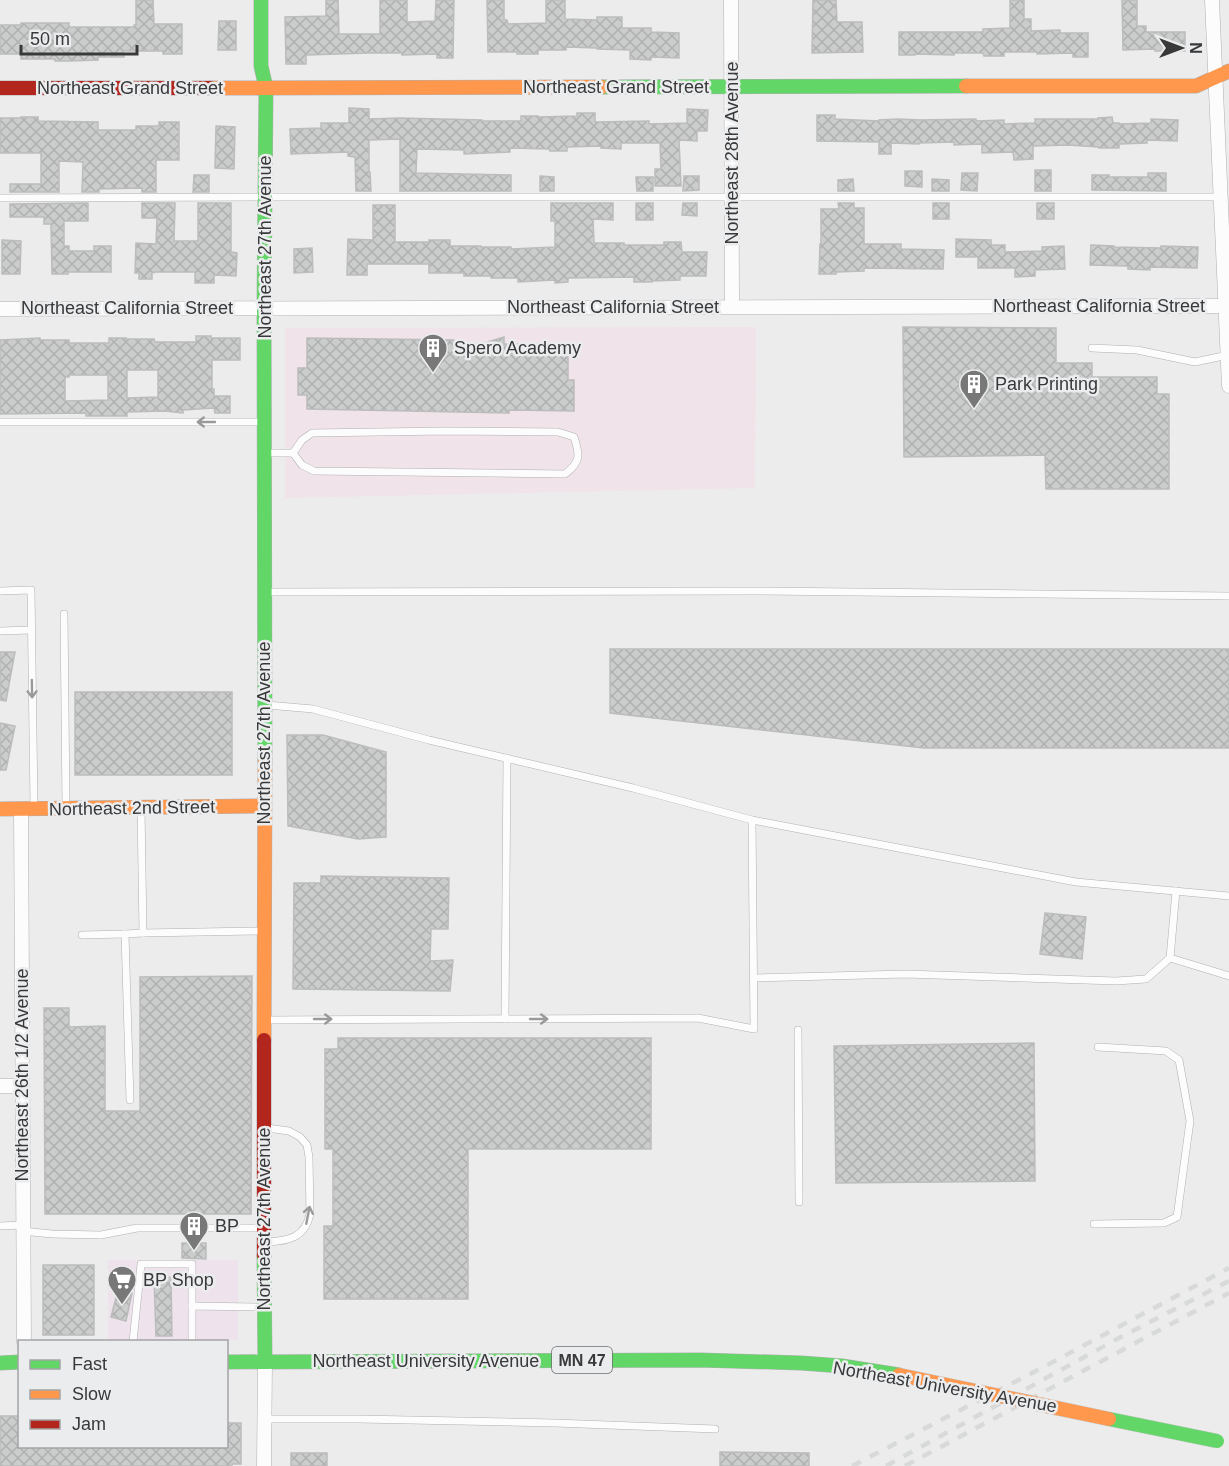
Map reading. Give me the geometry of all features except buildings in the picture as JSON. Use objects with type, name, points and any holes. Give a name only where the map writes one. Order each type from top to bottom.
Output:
[{"type":"street","name":"Northeast 27th Avenue","points":[[261,0],[261,66],[266,88],[264,1466]]},
{"type":"street","name":"Northeast 28th Avenue","points":[[731,0],[732,307]]},
{"type":"street","points":[[1212,0],[1221,197],[1227,267],[1225,306],[1229,386]]},
{"type":"street","name":"Northeast Grand Street","points":[[0,88],[1196,86],[1229,71]]},
{"type":"street","name":"Northeast California Street","points":[[0,309],[1225,306]]},
{"type":"street","name":"Northeast 2nd Street","points":[[0,809],[264,806]]},
{"type":"street","name":"Northeast 26th 1/2 Avenue","points":[[24,1340],[21,1086],[27,809]]},
{"type":"street","points":[[0,1086],[21,1086]]},
{"type":"street","name":"Northeast University Avenue","points":[[228,1362],[700,1360],[842,1366],[899,1375],[1223,1442]]},
{"type":"street","points":[[0,1363],[18,1362]]},
{"type":"lane","points":[[0,198],[1221,197]]},
{"type":"lane","points":[[1092,348],[1137,350],[1195,362],[1228,355]]},
{"type":"lane","points":[[0,422],[265,422]]},
{"type":"lane","points":[[446,431],[558,432],[574,437],[579,452],[574,467],[565,474],[314,471],[302,465],[293,453],[312,433],[446,431]]},
{"type":"lane","points":[[265,453],[293,453]]},
{"type":"lane","points":[[0,591],[31,590],[27,809]]},
{"type":"lane","points":[[265,592],[765,591],[1229,596]]},
{"type":"lane","points":[[64,614],[66,808]]},
{"type":"lane","points":[[0,631],[31,630]]},
{"type":"lane","points":[[264,705],[313,709],[429,740],[633,788],[752,820],[1076,882],[1229,897]]},
{"type":"lane","points":[[505,1019],[507,758]]},
{"type":"lane","points":[[141,807],[143,933]]},
{"type":"lane","points":[[264,1020],[698,1018],[754,1029],[752,820]]},
{"type":"lane","points":[[753,978],[906,974],[1116,981],[1146,979],[1170,957],[1176,891]]},
{"type":"lane","points":[[81,935],[264,931]]},
{"type":"lane","points":[[125,934],[130,1100]]},
{"type":"lane","points":[[1170,957],[1229,976]]},
{"type":"lane","points":[[798,1030],[799,1202]]},
{"type":"lane","points":[[1094,1224],[1164,1223],[1177,1217],[1190,1121],[1179,1060],[1166,1051],[1098,1047]]},
{"type":"lane","points":[[0,1226],[52,1234],[101,1235],[137,1228],[264,1235],[283,1242],[298,1235],[308,1222],[310,1214],[307,1145],[300,1137],[289,1131],[264,1128]]},
{"type":"lane","points":[[133,1340],[141,1264],[192,1264],[192,1340]]},
{"type":"lane","points":[[192,1306],[264,1308]]},
{"type":"lane","points":[[264,1419],[360,1419],[715,1429]]},
{"type":"shaded area","points":[[756,327],[755,488],[285,498],[285,328]]},
{"type":"shaded area","points":[[108,1260],[238,1260],[238,1340],[108,1340]]},
{"type":"railway","points":[[852,1466],[1229,1268]]},
{"type":"railway","points":[[886,1466],[1119,1338],[1229,1281]]},
{"type":"railway","points":[[905,1466],[1229,1293]]},
{"type":"traffic: fast","points":[[261,0],[261,66],[266,88],[265,761]]},
{"type":"traffic: fast","points":[[602,87],[966,86]]},
{"type":"traffic: fast","points":[[264,1255],[265,1362]]},
{"type":"traffic: fast","points":[[228,1362],[700,1360],[842,1366],[899,1375]]},
{"type":"traffic: fast","points":[[0,1363],[18,1362]]},
{"type":"traffic: fast","points":[[1109,1419],[1217,1441]]},
{"type":"traffic: slow","points":[[966,86],[1196,86],[1229,71]]},
{"type":"traffic: slow","points":[[211,88],[602,87]]},
{"type":"traffic: slow","points":[[264,1040],[265,761]]},
{"type":"traffic: slow","points":[[0,809],[264,806]]},
{"type":"traffic: slow","points":[[899,1375],[1109,1419]]},
{"type":"traffic: jam","points":[[0,88],[211,88]]},
{"type":"traffic: jam","points":[[264,1040],[264,1255]]},
{"type":"place","name":"Spero Academy","points":[[433,374]]},
{"type":"place","name":"Park Printing","points":[[974,410]]},
{"type":"place","name":"BP","points":[[194,1252]]},
{"type":"place","name":"BP Shop","points":[[122,1306]]}]
